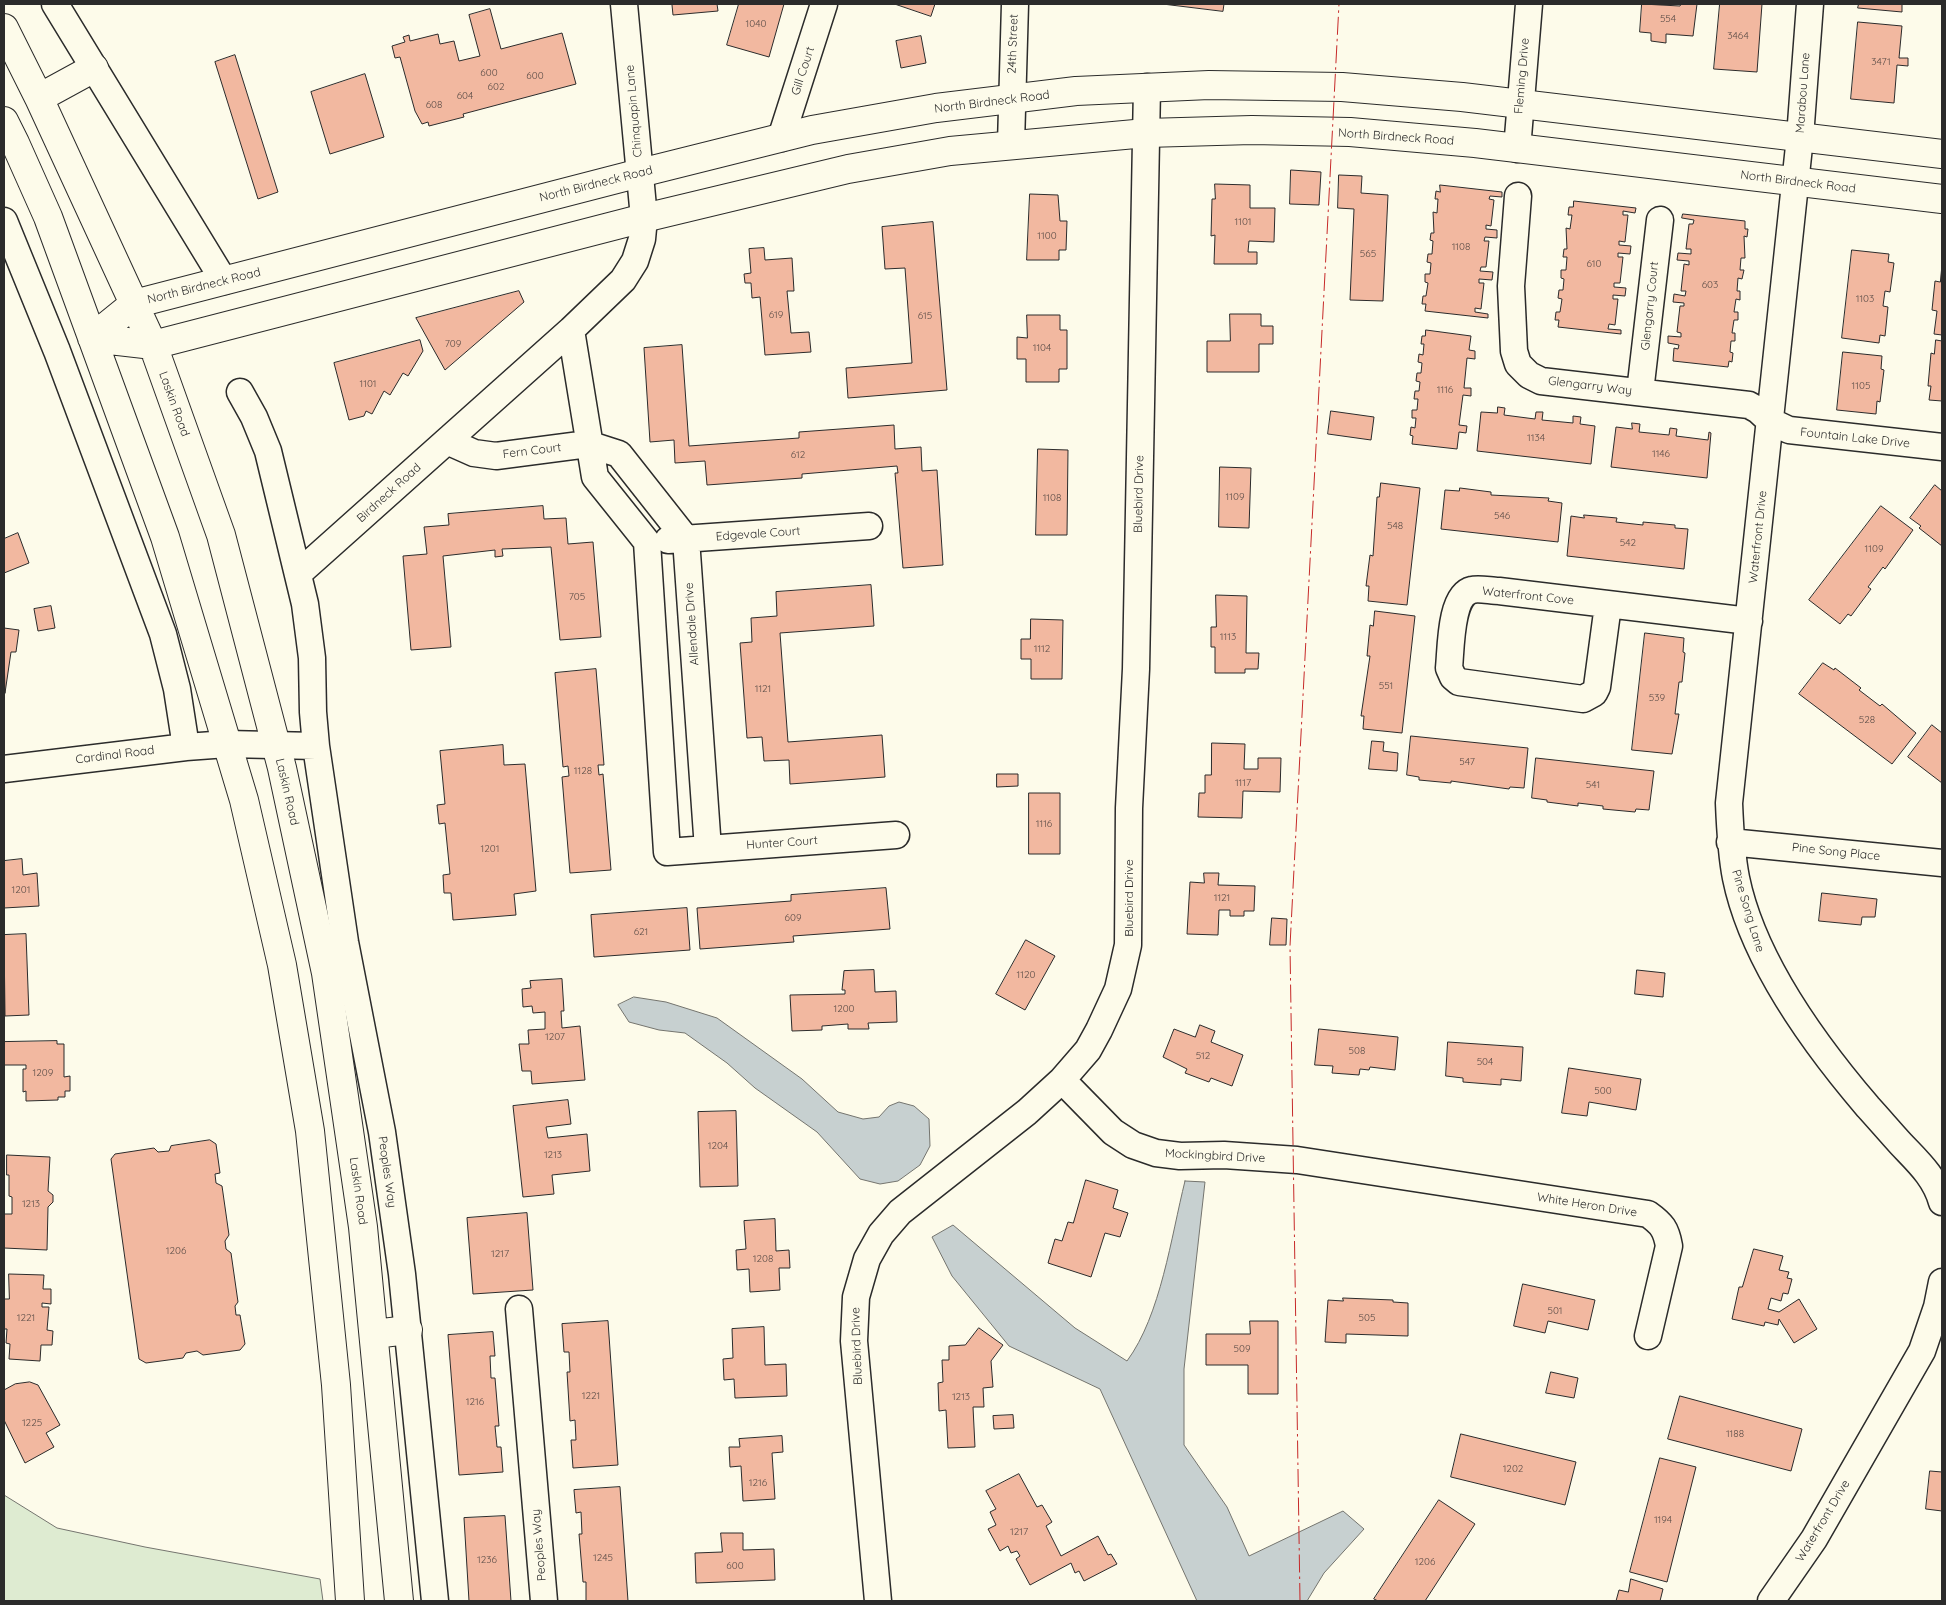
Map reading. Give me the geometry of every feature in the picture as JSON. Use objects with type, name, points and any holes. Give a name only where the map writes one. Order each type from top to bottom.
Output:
[{"type":"main road","name":"Laskin Road","points":[[4,28],[39,98],[153,345],[221,535],[276,745],[326,973],[363,1227],[398,1601]]},
{"type":"main road","points":[[39,98],[94,68]]},
{"type":"main road","name":"North Birdneck Road","points":[[92,338],[134,304],[812,130],[936,108],[1076,92],[1209,85],[1342,87],[1462,97],[1942,154]]},
{"type":"main road","points":[[4,121],[48,217],[165,537],[244,800],[282,966],[310,1131],[336,1385],[350,1601]]},
{"type":"main road","name":"North Birdneck Road","points":[[92,338],[153,345],[644,218],[848,169],[950,151],[1146,133],[1252,130],[1350,132],[1517,149],[1942,199]]},
{"type":"main road","points":[[374,1334],[408,1330]]},
{"type":"main road","points":[[336,1385],[378,1379]]},
{"type":"street","points":[[55,4],[224,281]]},
{"type":"street","name":"Chinquapin Lane","points":[[624,4],[644,218]]},
{"type":"street","name":"Gill Court","points":[[781,138],[824,4]]},
{"type":"street","name":"24th Street","points":[[1011,144],[1015,4]]},
{"type":"street","name":"Fleming Drive","points":[[1517,149],[1529,4]]},
{"type":"street","name":"Marabou Lane","points":[[1795,181],[1810,4]]},
{"type":"street","name":"Bluebird Drive","points":[[878,1601],[854,1342],[856,1297],[867,1259],[881,1234],[900,1212],[1027,1112],[1062,1080],[1088,1050],[1118,989],[1128,945],[1129,808],[1136,669],[1147,87]]},
{"type":"street","name":"Waterfront Drive","points":[[1748,621],[1795,181]]},
{"type":"street","name":"Glengarry Way","points":[[1518,196],[1511,286],[1514,351],[1518,364],[1529,375],[1541,380],[1748,405],[1758,410],[1770,421]]},
{"type":"street","name":"Birdneck Road","points":[[298,573],[571,330],[623,280],[635,261],[642,239],[644,218]]},
{"type":"street","name":"Glengarry Court","points":[[1640,392],[1660,220]]},
{"type":"street","points":[[4,221],[57,351],[163,634],[177,689],[186,747]]},
{"type":"street","points":[[571,330],[588,444],[596,477],[646,542]]},
{"type":"street","points":[[57,351],[92,338]]},
{"type":"street","points":[[228,744],[316,746],[312,658],[306,604],[268,451],[254,418],[240,392]]},
{"type":"street","name":"Fountain Lake Drive","points":[[1770,421],[1788,430],[1942,448]]},
{"type":"street","name":"Fern Court","points":[[447,441],[474,453],[496,456],[588,444]]},
{"type":"street","points":[[588,444],[619,454],[686,539]]},
{"type":"street","name":"Edgevale Court","points":[[646,542],[869,526]]},
{"type":"street","name":"Allendale Drive","points":[[686,539],[708,849]]},
{"type":"street","name":"Hunter Court","points":[[646,542],[667,852],[896,835]]},
{"type":"street","name":"Waterfront Cove","points":[[1472,590],[1608,604],[1597,687],[1594,693],[1583,699],[1459,682],[1453,677],[1449,668],[1456,605],[1462,595],[1472,590]]},
{"type":"street","points":[[1608,604],[1748,621]]},
{"type":"street","name":"Pine Song Lane","points":[[1748,621],[1729,803],[1730,842],[1736,880],[1752,929],[1764,959],[1804,1024],[1850,1085],[1900,1143],[1927,1170],[1939,1190],[1942,1202]]},
{"type":"street","name":"Cardinal Road","points":[[4,769],[186,747],[228,744]]},
{"type":"street","name":"Peoples Way","points":[[316,746],[345,942],[382,1132],[402,1274],[435,1601]]},
{"type":"street","name":"Pine Song Place","points":[[1730,842],[1942,863]]},
{"type":"street","name":"Mockingbird Drive","points":[[1062,1080],[1113,1132],[1133,1145],[1156,1153],[1180,1156],[1224,1155],[1297,1160],[1394,1175]]},
{"type":"street","name":"White Heron Drive","points":[[1394,1175],[1648,1214],[1659,1222],[1667,1233],[1669,1246],[1648,1336]]},
{"type":"street","name":"Waterfront Drive","points":[[1771,1601],[1814,1539],[1922,1351],[1937,1307],[1942,1282]]},
{"type":"street","name":"Peoples Way","points":[[519,1309],[544,1601]]},
{"type":"green space","points":[[4,1495],[57,1528],[145,1547],[320,1579],[323,1601],[4,1601]]},
{"type":"shaded area","points":[[634,997],[666,1002],[717,1018],[802,1079],[838,1112],[863,1119],[879,1117],[889,1106],[899,1102],[914,1106],[929,1119],[930,1146],[920,1165],[898,1181],[880,1184],[860,1179],[817,1132],[755,1088],[727,1063],[685,1033],[659,1030],[629,1022],[618,1005]]},
{"type":"shaded area","points":[[1185,1181],[1205,1182],[1184,1369],[1184,1445],[1227,1507],[1249,1556],[1343,1511],[1364,1529],[1324,1573],[1307,1601],[1197,1601],[1100,1389],[1009,1346],[952,1276],[932,1237],[953,1225],[1075,1328],[1127,1361],[1139,1342],[1157,1299]]},
{"type":"building","points":[[717,4],[718,11],[673,15],[672,5]]},
{"type":"building","points":[[739,4],[784,4],[769,57],[727,45]]},
{"type":"building","points":[[895,4],[935,4],[931,16]]},
{"type":"building","points":[[1163,4],[1224,4],[1223,11]]},
{"type":"building","points":[[1642,4],[1680,6],[1681,4],[1697,4],[1693,36],[1666,34],[1666,43],[1651,41],[1651,33],[1640,32]]},
{"type":"building","points":[[1720,4],[1762,4],[1757,72],[1714,69]]},
{"type":"building","points":[[1859,4],[1902,4],[1902,12],[1858,8]]},
{"type":"building","points":[[490,9],[501,49],[562,33],[576,84],[463,114],[464,117],[429,126],[428,122],[422,124],[415,111],[400,57],[395,58],[392,46],[405,42],[403,37],[409,35],[410,41],[438,34],[440,44],[454,41],[459,61],[480,56],[469,15]]},
{"type":"building","points":[[1858,22],[1902,26],[1899,58],[1908,58],[1908,66],[1897,65],[1894,103],[1851,99]]},
{"type":"building","points":[[921,36],[926,63],[901,68],[896,41]]},
{"type":"building","points":[[235,55],[278,192],[258,199],[215,62]]},
{"type":"building","points":[[365,74],[384,137],[330,154],[311,92]]},
{"type":"building","points":[[1291,170],[1321,172],[1319,205],[1290,204]]},
{"type":"building","points":[[1339,175],[1362,176],[1361,193],[1388,195],[1383,301],[1350,300],[1354,209],[1338,208]]},
{"type":"building","points":[[1215,184],[1250,185],[1250,208],[1275,208],[1274,242],[1249,241],[1248,252],[1257,252],[1257,264],[1214,264],[1215,235],[1211,236],[1212,199],[1215,199]]},
{"type":"building","points":[[1440,185],[1502,192],[1502,197],[1490,196],[1489,199],[1494,200],[1491,226],[1486,225],[1486,229],[1497,230],[1497,238],[1485,237],[1484,241],[1489,241],[1486,267],[1481,267],[1480,271],[1493,272],[1492,280],[1479,279],[1479,283],[1484,283],[1481,309],[1475,308],[1475,312],[1488,314],[1488,318],[1425,311],[1426,304],[1422,304],[1423,296],[1426,296],[1428,283],[1425,282],[1425,274],[1430,274],[1431,263],[1427,262],[1428,254],[1432,254],[1433,241],[1430,240],[1431,233],[1434,233],[1433,212],[1437,213],[1438,199],[1435,199],[1436,191],[1440,192]]},
{"type":"building","points":[[1030,194],[1058,195],[1060,221],[1067,221],[1066,250],[1059,250],[1059,260],[1027,260]]},
{"type":"building","points":[[1574,201],[1636,208],[1635,213],[1623,211],[1623,215],[1628,215],[1625,242],[1619,241],[1619,245],[1631,246],[1630,254],[1618,253],[1618,257],[1623,257],[1620,283],[1614,283],[1614,287],[1626,288],[1625,296],[1613,295],[1613,299],[1618,299],[1615,325],[1609,324],[1608,329],[1621,330],[1621,334],[1558,327],[1559,320],[1555,320],[1556,312],[1560,312],[1562,299],[1558,298],[1559,290],[1563,290],[1564,279],[1561,278],[1561,270],[1566,270],[1567,257],[1563,257],[1564,249],[1567,249],[1566,228],[1570,229],[1572,215],[1568,215],[1569,207],[1573,207]]},
{"type":"building","points":[[1683,214],[1745,221],[1745,229],[1748,229],[1747,237],[1744,236],[1745,258],[1741,258],[1740,270],[1744,270],[1742,279],[1738,278],[1737,291],[1740,291],[1740,300],[1736,299],[1734,312],[1738,312],[1738,320],[1734,320],[1732,333],[1735,333],[1735,341],[1731,341],[1730,352],[1733,353],[1732,362],[1729,361],[1728,367],[1673,361],[1674,348],[1678,349],[1679,345],[1668,343],[1668,336],[1681,337],[1681,333],[1677,332],[1680,306],[1684,306],[1684,303],[1673,302],[1674,294],[1685,296],[1686,291],[1681,291],[1684,264],[1689,265],[1689,261],[1677,260],[1678,253],[1691,254],[1691,249],[1686,249],[1689,224],[1693,224],[1694,220],[1682,218]]},
{"type":"building","points":[[933,222],[947,390],[848,398],[846,368],[912,363],[905,268],[885,269],[882,227]]},
{"type":"building","points":[[764,248],[765,260],[792,258],[794,291],[787,291],[791,333],[809,332],[811,352],[765,355],[760,297],[752,298],[751,283],[745,283],[744,274],[751,273],[749,249]]},
{"type":"building","points":[[1852,250],[1889,254],[1888,262],[1894,263],[1890,292],[1885,291],[1883,306],[1888,307],[1885,336],[1880,335],[1879,343],[1842,338]]},
{"type":"building","points":[[1942,265],[1942,335],[1934,334],[1937,311],[1932,310],[1935,281],[1940,282]]},
{"type":"building","points":[[519,291],[524,302],[445,370],[416,318]]},
{"type":"building","points":[[1230,314],[1261,314],[1261,326],[1273,326],[1273,344],[1259,344],[1259,372],[1207,372],[1207,341],[1230,341]]},
{"type":"building","points":[[1027,315],[1060,315],[1060,330],[1067,330],[1067,369],[1059,369],[1059,382],[1026,382],[1026,359],[1017,359],[1017,337],[1027,338]]},
{"type":"building","points":[[1426,330],[1471,336],[1469,350],[1475,351],[1475,359],[1467,358],[1464,388],[1471,388],[1471,396],[1463,395],[1459,425],[1467,426],[1466,433],[1459,432],[1457,449],[1412,444],[1411,427],[1415,428],[1416,418],[1412,418],[1412,410],[1417,410],[1418,399],[1414,399],[1415,391],[1419,391],[1420,382],[1416,381],[1417,373],[1421,373],[1422,363],[1418,362],[1419,354],[1423,355],[1424,344],[1421,344],[1422,336],[1425,336]]},
{"type":"building","points":[[420,340],[423,351],[408,376],[403,373],[390,395],[384,391],[372,414],[366,411],[364,416],[349,420],[334,363]]},
{"type":"building","points":[[1936,340],[1942,341],[1942,401],[1929,400],[1931,386],[1928,386],[1931,353],[1934,354]]},
{"type":"building","points":[[682,345],[689,446],[799,438],[799,432],[894,425],[895,449],[921,447],[922,471],[937,470],[943,565],[903,568],[895,473],[898,473],[897,466],[802,474],[802,478],[707,485],[705,461],[675,463],[674,440],[650,442],[644,348]]},
{"type":"building","points":[[1843,352],[1882,356],[1881,369],[1884,370],[1880,402],[1877,401],[1876,414],[1837,410]]},
{"type":"building","points":[[1498,407],[1505,408],[1504,415],[1535,419],[1536,412],[1543,412],[1542,420],[1573,423],[1573,416],[1581,417],[1580,424],[1595,426],[1591,464],[1477,451],[1481,412],[1497,413]]},
{"type":"building","points":[[1331,411],[1374,417],[1371,440],[1328,434]]},
{"type":"building","points":[[1632,423],[1640,424],[1639,432],[1669,435],[1670,428],[1677,429],[1676,436],[1708,440],[1709,432],[1711,433],[1707,478],[1611,467],[1616,427],[1632,429]]},
{"type":"building","points":[[1038,449],[1068,450],[1067,535],[1036,535]]},
{"type":"building","points":[[1220,467],[1251,468],[1249,528],[1219,527]]},
{"type":"building","points":[[1381,483],[1420,488],[1407,605],[1368,601],[1369,586],[1366,586],[1370,555],[1373,556],[1377,497],[1379,497]]},
{"type":"building","points":[[1935,485],[1942,491],[1942,546],[1919,528],[1921,526],[1910,518]]},
{"type":"building","points":[[1460,488],[1491,492],[1491,495],[1549,498],[1548,501],[1562,503],[1558,542],[1441,529],[1445,490],[1459,491]]},
{"type":"building","points":[[543,506],[544,519],[566,518],[568,544],[593,542],[601,637],[560,640],[551,547],[502,549],[503,556],[495,557],[495,550],[443,556],[451,647],[411,650],[403,556],[427,554],[424,527],[449,525],[448,514]]},
{"type":"building","points":[[1881,506],[1913,530],[1885,569],[1883,567],[1868,587],[1871,589],[1851,616],[1848,614],[1840,624],[1809,600]]},
{"type":"building","points":[[1584,515],[1617,518],[1616,522],[1643,525],[1643,522],[1675,525],[1675,528],[1688,529],[1684,569],[1567,556],[1571,516],[1584,518]]},
{"type":"building","points":[[18,533],[29,563],[4,573],[4,539]]},
{"type":"building","points":[[871,585],[874,626],[780,633],[788,742],[882,735],[885,777],[790,784],[789,760],[764,761],[762,737],[747,738],[740,643],[752,642],[751,618],[777,616],[776,592]]},
{"type":"building","points":[[1216,595],[1247,596],[1246,653],[1259,653],[1258,669],[1245,669],[1245,673],[1215,673],[1215,647],[1211,647],[1211,627],[1216,627]]},
{"type":"building","points":[[51,606],[55,628],[38,631],[34,609]]},
{"type":"building","points":[[1375,611],[1415,616],[1402,733],[1363,729],[1364,716],[1361,716],[1370,656],[1367,656],[1370,625],[1373,626]]},
{"type":"building","points":[[1031,619],[1063,620],[1062,679],[1031,679],[1031,659],[1021,659],[1021,639],[1030,639]]},
{"type":"building","points":[[4,628],[19,630],[16,652],[11,652],[5,693]]},
{"type":"building","points":[[1645,633],[1684,638],[1683,652],[1685,653],[1682,682],[1679,682],[1675,714],[1679,714],[1672,754],[1632,750]]},
{"type":"building","points":[[1823,663],[1834,670],[1835,668],[1861,688],[1859,690],[1880,706],[1882,704],[1916,733],[1892,764],[1799,694]]},
{"type":"building","points":[[596,669],[604,765],[598,765],[599,775],[603,774],[611,870],[570,873],[562,777],[569,776],[568,766],[563,767],[555,673]]},
{"type":"building","points":[[1932,725],[1942,733],[1942,783],[1908,757]]},
{"type":"building","points":[[1411,736],[1528,748],[1524,788],[1510,787],[1509,789],[1451,781],[1451,783],[1419,780],[1419,777],[1407,775]]},
{"type":"building","points":[[1372,741],[1384,742],[1383,751],[1398,753],[1397,771],[1369,769]]},
{"type":"building","points":[[1212,743],[1245,744],[1244,769],[1258,769],[1258,758],[1281,758],[1280,792],[1243,791],[1242,818],[1198,817],[1199,793],[1205,793],[1205,775],[1211,775]]},
{"type":"building","points":[[503,745],[504,765],[525,764],[536,891],[514,894],[516,915],[453,920],[451,893],[444,893],[443,875],[450,874],[445,823],[439,824],[437,805],[445,804],[440,751]]},
{"type":"building","points":[[1536,758],[1654,771],[1649,810],[1636,809],[1635,812],[1603,809],[1603,806],[1578,803],[1578,806],[1532,798]]},
{"type":"building","points":[[997,774],[1018,774],[1018,786],[997,787]]},
{"type":"building","points":[[1029,793],[1060,793],[1060,854],[1029,854]]},
{"type":"building","points":[[22,859],[23,875],[37,873],[39,906],[4,908],[4,861]]},
{"type":"building","points":[[1204,873],[1219,873],[1218,885],[1255,886],[1254,911],[1244,911],[1244,916],[1230,916],[1230,910],[1219,910],[1218,935],[1187,934],[1190,882],[1204,883]]},
{"type":"building","points":[[886,888],[890,929],[793,936],[794,942],[700,949],[697,908],[791,901],[791,895]]},
{"type":"building","points":[[1822,893],[1877,899],[1875,917],[1862,917],[1861,925],[1819,921]]},
{"type":"building","points":[[687,908],[690,950],[594,957],[591,915]]},
{"type":"building","points":[[1272,918],[1287,919],[1286,945],[1270,945]]},
{"type":"building","points":[[26,934],[29,1015],[5,1016],[4,935]]},
{"type":"building","points":[[1026,940],[1055,956],[1025,1010],[996,994]]},
{"type":"building","points":[[874,970],[875,992],[896,991],[897,1022],[868,1023],[869,1029],[848,1029],[848,1024],[822,1026],[822,1030],[792,1031],[790,995],[845,994],[845,990],[842,990],[844,971]]},
{"type":"building","points":[[1637,970],[1665,973],[1663,997],[1635,994]]},
{"type":"building","points":[[562,979],[564,1011],[561,1011],[562,1028],[580,1026],[585,1080],[532,1084],[531,1071],[522,1071],[519,1044],[529,1044],[528,1030],[545,1029],[545,1012],[533,1013],[532,1006],[523,1007],[522,989],[531,988],[530,981]]},
{"type":"building","points":[[1200,1025],[1215,1031],[1211,1042],[1243,1055],[1232,1086],[1211,1078],[1209,1082],[1185,1073],[1187,1069],[1163,1057],[1174,1029],[1195,1037]]},
{"type":"building","points":[[1319,1029],[1398,1037],[1395,1070],[1370,1067],[1369,1070],[1360,1069],[1359,1075],[1332,1073],[1333,1066],[1315,1065]]},
{"type":"building","points":[[57,1041],[57,1044],[64,1044],[64,1077],[70,1076],[70,1091],[65,1091],[65,1097],[58,1097],[58,1100],[26,1101],[26,1091],[23,1092],[23,1069],[26,1069],[26,1065],[4,1065],[4,1042]]},
{"type":"building","points":[[1448,1042],[1523,1047],[1521,1081],[1501,1079],[1501,1085],[1463,1082],[1463,1078],[1446,1076]]},
{"type":"building","points":[[1569,1068],[1641,1079],[1636,1110],[1589,1102],[1587,1116],[1562,1113]]},
{"type":"building","points":[[568,1100],[571,1124],[546,1127],[548,1138],[587,1134],[590,1171],[552,1175],[554,1194],[523,1197],[513,1106]]},
{"type":"building","points":[[736,1111],[738,1186],[700,1187],[698,1112]]},
{"type":"building","points":[[210,1140],[216,1144],[220,1173],[215,1174],[216,1183],[222,1186],[229,1235],[225,1241],[226,1249],[231,1253],[238,1302],[235,1306],[236,1315],[240,1315],[245,1344],[240,1350],[203,1355],[197,1351],[186,1353],[183,1358],[146,1363],[139,1359],[111,1159],[115,1154],[154,1148],[158,1152],[169,1151],[171,1146]]},
{"type":"building","points":[[7,1155],[50,1157],[48,1191],[53,1195],[53,1202],[48,1207],[47,1250],[4,1248],[4,1214],[12,1214],[12,1197],[9,1196],[9,1175],[7,1175]]},
{"type":"building","points":[[1086,1180],[1118,1190],[1113,1208],[1128,1213],[1120,1237],[1105,1233],[1091,1277],[1048,1263],[1055,1239],[1062,1241],[1068,1222],[1073,1223]]},
{"type":"building","points":[[527,1213],[533,1290],[473,1294],[467,1218]]},
{"type":"building","points":[[775,1219],[776,1251],[789,1250],[790,1268],[779,1268],[780,1290],[750,1292],[749,1269],[737,1270],[736,1250],[746,1249],[744,1221]]},
{"type":"building","points":[[1754,1249],[1783,1256],[1779,1270],[1789,1272],[1787,1278],[1792,1279],[1788,1294],[1783,1293],[1781,1301],[1771,1298],[1768,1309],[1779,1312],[1799,1299],[1817,1329],[1794,1343],[1779,1319],[1778,1325],[1765,1322],[1764,1326],[1732,1319],[1739,1287],[1742,1287]]},
{"type":"building","points":[[9,1274],[44,1275],[43,1289],[51,1289],[51,1304],[42,1303],[42,1307],[49,1307],[47,1330],[53,1331],[52,1345],[41,1345],[40,1361],[9,1359],[10,1344],[6,1343],[7,1329],[4,1329],[4,1299],[9,1299]]},
{"type":"building","points":[[1523,1284],[1595,1300],[1588,1330],[1548,1321],[1545,1333],[1514,1326]]},
{"type":"building","points":[[1343,1298],[1393,1300],[1393,1302],[1408,1303],[1408,1336],[1346,1334],[1346,1343],[1325,1342],[1328,1300],[1343,1301]]},
{"type":"building","points":[[608,1321],[618,1465],[573,1468],[571,1440],[576,1440],[575,1420],[570,1421],[567,1372],[570,1372],[569,1352],[564,1352],[562,1324]]},
{"type":"building","points":[[1250,1321],[1278,1321],[1278,1394],[1248,1394],[1248,1365],[1206,1365],[1206,1334],[1250,1334]]},
{"type":"building","points":[[764,1327],[765,1365],[786,1364],[787,1396],[735,1398],[734,1379],[724,1380],[723,1359],[733,1358],[732,1329]]},
{"type":"building","points":[[979,1328],[1003,1345],[991,1361],[993,1387],[983,1388],[984,1407],[973,1407],[975,1447],[948,1448],[946,1410],[939,1411],[938,1383],[943,1382],[942,1360],[949,1360],[949,1346],[965,1345]]},
{"type":"building","points":[[493,1332],[495,1356],[490,1356],[491,1378],[495,1378],[499,1426],[495,1426],[497,1447],[501,1447],[503,1472],[459,1475],[448,1335]]},
{"type":"building","points":[[1551,1372],[1578,1378],[1574,1398],[1546,1393]]},
{"type":"building","points":[[30,1382],[38,1385],[60,1425],[46,1433],[54,1447],[25,1463],[4,1420],[4,1390],[15,1384]]},
{"type":"building","points":[[1680,1396],[1802,1429],[1791,1471],[1668,1439]]},
{"type":"building","points":[[1013,1415],[1014,1428],[994,1429],[993,1416]]},
{"type":"building","points":[[1461,1434],[1576,1462],[1565,1505],[1451,1477]]},
{"type":"building","points":[[782,1436],[783,1452],[772,1453],[775,1499],[743,1501],[741,1466],[730,1467],[729,1447],[740,1447],[739,1439]]},
{"type":"building","points":[[1660,1458],[1696,1467],[1667,1582],[1630,1572]]},
{"type":"building","points":[[1930,1471],[1942,1472],[1942,1511],[1926,1509]]},
{"type":"building","points":[[1019,1474],[1037,1507],[1042,1505],[1052,1522],[1046,1526],[1061,1556],[1098,1536],[1108,1555],[1111,1554],[1117,1564],[1084,1581],[1079,1571],[1075,1573],[1071,1563],[1030,1585],[1016,1559],[1020,1556],[1017,1551],[1011,1553],[1008,1546],[1000,1551],[988,1529],[996,1525],[990,1512],[996,1509],[986,1491]]},
{"type":"building","points":[[620,1487],[628,1601],[586,1601],[586,1582],[583,1582],[579,1534],[582,1534],[581,1512],[576,1513],[574,1490]]},
{"type":"building","points":[[1439,1500],[1475,1524],[1425,1601],[1378,1601],[1374,1599]]},
{"type":"building","points":[[505,1516],[511,1601],[469,1601],[464,1518]]},
{"type":"building","points":[[721,1533],[743,1533],[743,1550],[774,1549],[775,1580],[696,1583],[695,1553],[722,1552]]},
{"type":"building","points":[[1631,1579],[1663,1589],[1660,1601],[1616,1601],[1619,1590],[1628,1592]]},
{"type":"power","points":[[1300,1601],[1290,946],[1339,4]]}]
